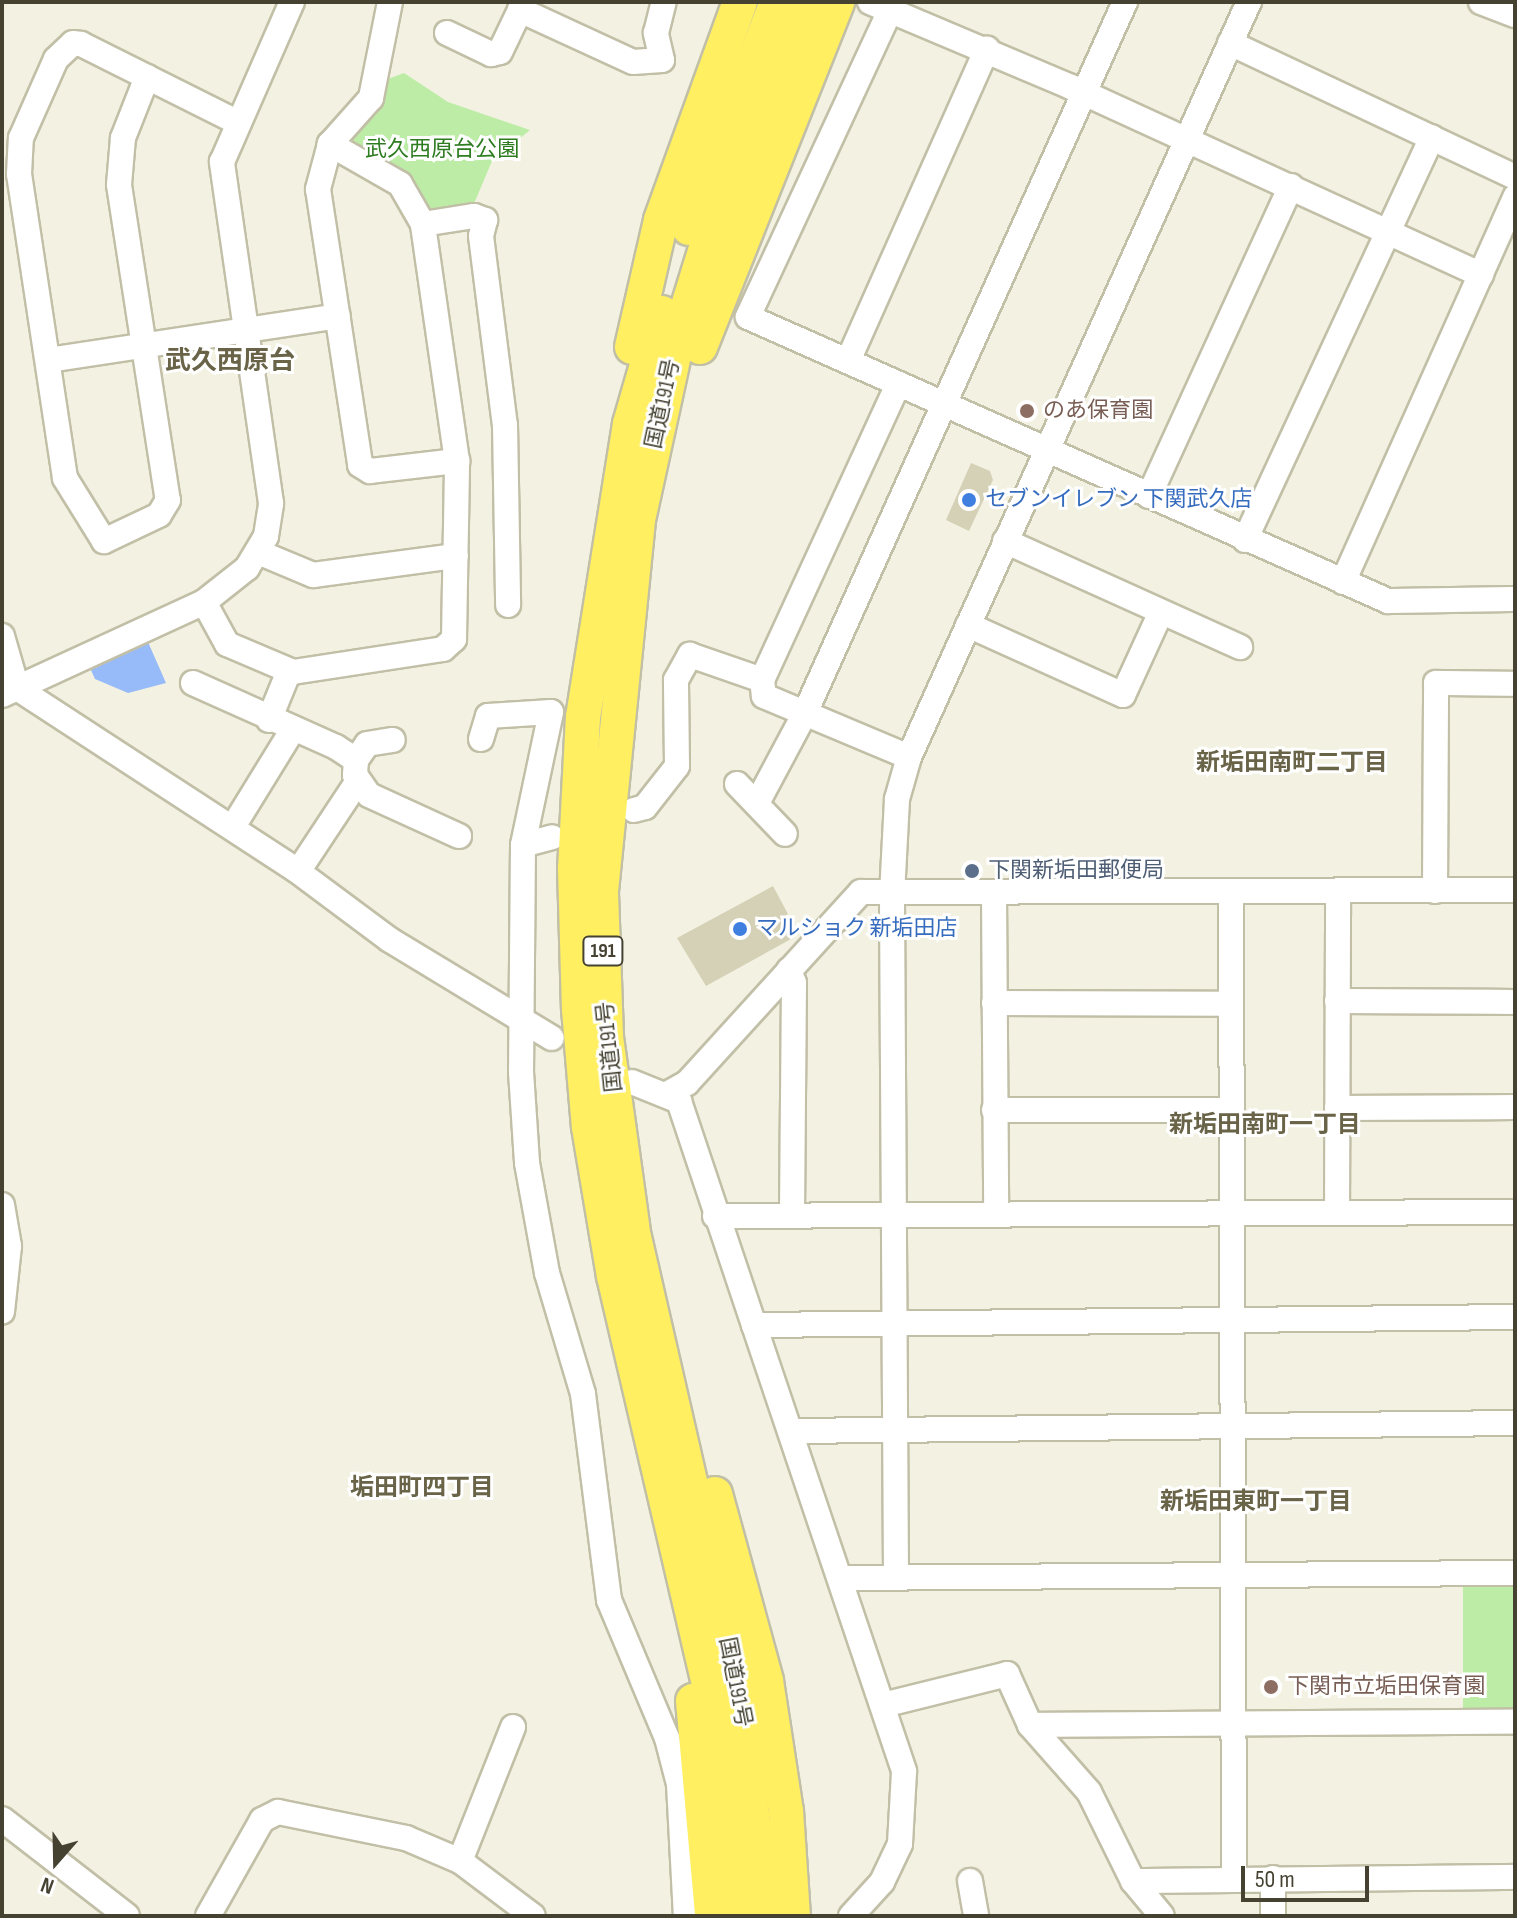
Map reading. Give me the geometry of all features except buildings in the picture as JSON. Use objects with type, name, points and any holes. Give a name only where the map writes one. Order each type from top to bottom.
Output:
[{"type":"highway","points":[[592,648],[603,499],[650,260],[694,119],[740,2]]},
{"type":"highway","name":"国道191号","points":[[739,1916],[716,1715],[614,1276],[589,1127],[579,1009],[575,868],[592,648],[630,424],[692,221],[777,2]]},
{"type":"highway","name":"国道191号","points":[[764,1916],[737,1687],[634,1239],[606,1036],[601,891],[619,675],[647,476],[676,345],[707,245],[807,2]]},
{"type":"highway","points":[[647,476],[669,447],[711,312],[837,2]]},
{"type":"highway","points":[[634,1239],[757,1637],[786,1811],[793,1916]]},
{"type":"highway","points":[[654,1452],[692,1699],[712,1916]]},
{"type":"street","points":[[10,691],[204,602],[258,552],[271,516],[246,330],[222,185],[223,151],[292,2]]},
{"type":"street","points":[[390,2],[371,98],[330,144],[318,189],[360,465],[370,471],[457,461]]},
{"type":"street","points":[[447,33],[500,52],[522,6],[633,62],[662,60],[656,33],[664,2]]},
{"type":"street","points":[[757,803],[776,774],[805,713],[1125,2]]},
{"type":"street","points":[[896,1575],[898,1319],[894,1215],[892,895],[897,799],[909,757],[1249,2]]},
{"type":"street","points":[[1481,2],[1515,15]]},
{"type":"street","points":[[1481,275],[1291,186],[884,4],[748,317],[1388,601],[1515,599]]},
{"type":"street","points":[[1230,43],[1515,177]]},
{"type":"street","points":[[147,77],[123,138],[119,185],[168,500],[159,515],[104,541],[65,478],[19,174],[21,138],[67,44],[81,44],[147,77],[235,121]]},
{"type":"street","points":[[848,361],[987,49]]},
{"type":"street","points":[[1245,540],[1386,230],[1432,137]]},
{"type":"street","points":[[204,602],[227,644],[289,671],[443,649],[454,639],[457,461],[423,224],[400,184],[330,144]]},
{"type":"street","points":[[1149,496],[1291,186]]},
{"type":"street","points":[[1343,582],[1515,197]]},
{"type":"street","points":[[423,224],[474,216],[485,220],[481,236],[505,425],[508,605]]},
{"type":"street","points":[[48,360],[338,316]]},
{"type":"street","points":[[898,384],[762,680],[764,696],[909,757]]},
{"type":"street","points":[[1005,541],[1240,647]]},
{"type":"street","points":[[258,552],[313,575],[456,556]]},
{"type":"street","points":[[968,625],[1123,695],[1161,612]]},
{"type":"street","points":[[2,636],[10,691],[296,870],[390,940],[552,1038]]},
{"type":"street","points":[[634,810],[645,807],[677,766],[676,680],[690,655],[762,680]]},
{"type":"street","points":[[269,720],[289,671]]},
{"type":"street","points":[[193,683],[269,720],[291,736],[357,770],[369,795],[459,836]]},
{"type":"street","points":[[1435,891],[1436,683],[1515,684]]},
{"type":"street","points":[[481,739],[488,716],[551,712],[523,845],[525,1023],[521,1072],[533,1207],[583,1394],[609,1600],[667,1738],[679,1784],[686,1916]]},
{"type":"street","points":[[239,817],[291,736]]},
{"type":"street","points":[[305,861],[357,770],[367,744],[393,740]]},
{"type":"street","points":[[737,784],[785,834]]},
{"type":"street","points":[[523,845],[552,837]]},
{"type":"street","points":[[667,1094],[687,1083],[861,892],[892,895],[1515,890]]},
{"type":"street","points":[[1337,1212],[1338,892]]},
{"type":"street","points":[[1231,893],[1234,1878]]},
{"type":"street","points":[[994,894],[996,1214]]},
{"type":"street","points":[[789,970],[794,983],[792,1216]]},
{"type":"street","points":[[1337,1001],[1515,1002]]},
{"type":"street","points":[[994,1003],[1231,1004]]},
{"type":"street","points":[[632,1082],[679,1101],[686,1117],[715,1216],[842,1578],[904,1772],[905,1819],[888,1870],[860,1913]]},
{"type":"street","points":[[1337,1108],[1515,1107]]},
{"type":"street","points":[[994,1110],[1232,1110]]},
{"type":"street","points":[[2,1205],[9,1246],[2,1312]]},
{"type":"street","points":[[715,1216],[1515,1212]]},
{"type":"street","points":[[754,1325],[898,1319],[1515,1317]]},
{"type":"street","points":[[791,1431],[897,1426],[1515,1423]]},
{"type":"street","points":[[842,1578],[896,1575],[1515,1573]]},
{"type":"street","points":[[883,1705],[1007,1674],[1030,1725],[1089,1792],[1133,1881],[1162,1916]]},
{"type":"street","points":[[1030,1725],[1515,1722]]},
{"type":"street","points":[[460,1861],[513,1727]]},
{"type":"street","points":[[208,1916],[262,1820],[278,1812],[406,1838],[460,1861],[533,1916]]},
{"type":"street","points":[[2,1819],[127,1916]]},
{"type":"street","points":[[1133,1881],[1515,1877]]},
{"type":"street","points":[[1273,1878],[1273,1916]]},
{"type":"street","points":[[970,1881],[976,1916]]},
{"type":"green space","name":"武久西原台公園","points":[[404,73],[448,102],[530,130],[492,161],[473,206],[437,213],[354,147],[351,131],[385,80]]},
{"type":"green space","points":[[1463,1581],[1515,1581],[1515,1712],[1463,1712]]},
{"type":"water","points":[[148,642],[166,683],[128,693],[95,679],[91,670]]},
{"type":"place","name":"のあ保育園","points":[[1027,411]]},
{"type":"place","name":"セブンイレブン 下関武久店","points":[[969,500]]},
{"type":"place","name":"下関新垢田郵便局","points":[[972,871]]},
{"type":"place","name":"マルショク 新垢田店","points":[[740,929]]},
{"type":"place","name":"下関市立垢田保育園","points":[[1271,1687]]},
{"type":"district","name":"武久西原台","points":[[230,362]]},
{"type":"district","name":"新垢田南町二丁目","points":[[1292,763]]},
{"type":"district","name":"新垢田南町一丁目","points":[[1265,1125]]},
{"type":"district","name":"垢田町四丁目","points":[[422,1488]]},
{"type":"district","name":"新垢田東町一丁目","points":[[1256,1502]]}]
